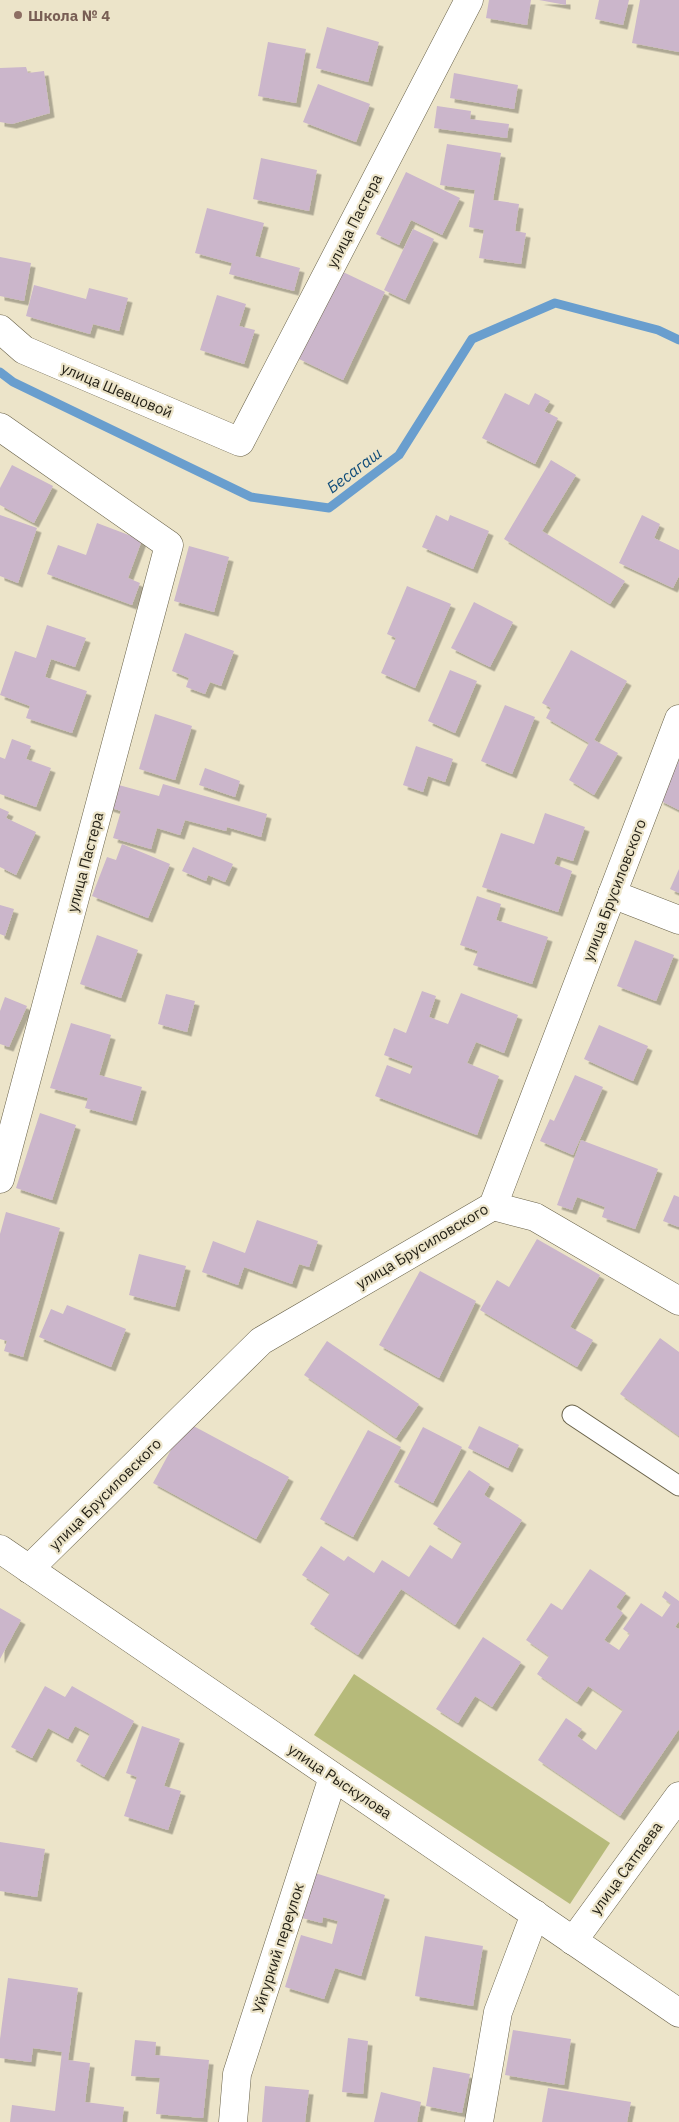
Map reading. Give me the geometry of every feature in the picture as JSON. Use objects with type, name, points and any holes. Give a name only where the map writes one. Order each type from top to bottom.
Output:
[{"type":"street","name":"улица Пастера","points":[[240,442],[469,0]]},
{"type":"street","name":"улица Шевцовой","points":[[0,329],[24,350],[240,442]]},
{"type":"street","name":"улица Пастера","points":[[0,427],[169,545],[0,1179]]},
{"type":"street","name":"улица Брусиловского","points":[[29,1569],[261,1341],[493,1206],[679,719]]},
{"type":"street","points":[[612,894],[679,920]]},
{"type":"street","points":[[493,1206],[535,1217],[679,1301]]},
{"type":"street","name":"улица Рыскулова","points":[[0,1549],[679,2013]]},
{"type":"street","name":"Уйгуркий переулок","points":[[232,2122],[237,2074],[333,1777]]},
{"type":"street","name":"улица Сатпаева","points":[[573,1941],[679,1796]]},
{"type":"street","points":[[479,2122],[498,2012],[535,1914]]},
{"type":"lane","points":[[572,1415],[679,1486]]},
{"type":"green space","points":[[354,1674],[610,1843],[570,1904],[314,1735]]},
{"type":"building","points":[[489,0],[531,0],[527,25],[486,18]]},
{"type":"building","points":[[539,0],[566,0],[566,5]]},
{"type":"building","points":[[599,0],[629,0],[623,25],[595,19]]},
{"type":"building","points":[[640,0],[679,0],[679,52],[632,43]]},
{"type":"building","points":[[327,27],[379,42],[368,82],[316,68]]},
{"type":"building","points":[[268,42],[306,49],[296,103],[258,96]]},
{"type":"building","points":[[26,67],[28,73],[44,71],[50,113],[12,124],[0,122],[0,68]]},
{"type":"building","points":[[454,73],[518,85],[514,109],[450,98]]},
{"type":"building","points":[[318,84],[370,104],[356,142],[303,122]]},
{"type":"building","points":[[437,106],[471,111],[470,119],[509,124],[507,138],[434,128]]},
{"type":"building","points":[[447,144],[501,153],[493,200],[519,204],[515,231],[526,233],[521,264],[479,258],[484,230],[469,227],[475,190],[440,185]]},
{"type":"building","points":[[261,158],[317,170],[309,211],[253,199]]},
{"type":"building","points":[[406,172],[460,198],[442,235],[411,220],[399,245],[376,234]]},
{"type":"building","points":[[207,208],[264,223],[255,256],[300,268],[294,291],[229,274],[232,263],[195,253]]},
{"type":"building","points":[[413,229],[434,239],[405,300],[384,290]]},
{"type":"building","points":[[0,257],[31,263],[24,301],[0,296]]},
{"type":"building","points":[[341,271],[385,292],[343,380],[299,359]]},
{"type":"building","points":[[34,285],[86,299],[89,288],[128,298],[119,331],[93,324],[90,334],[26,316]]},
{"type":"building","points":[[217,295],[246,304],[239,326],[255,330],[244,364],[200,350]]},
{"type":"building","points":[[505,393],[529,405],[535,393],[550,401],[544,411],[558,418],[535,464],[482,438]]},
{"type":"building","points":[[551,460],[576,475],[542,531],[625,581],[610,604],[504,539]]},
{"type":"building","points":[[12,465],[53,486],[34,523],[0,505],[0,488]]},
{"type":"building","points":[[0,515],[37,528],[18,583],[0,576]]},
{"type":"building","points":[[436,515],[448,521],[450,515],[489,531],[473,569],[422,547]]},
{"type":"building","points":[[642,515],[660,524],[654,538],[679,550],[679,576],[673,588],[619,563]]},
{"type":"building","points":[[97,523],[142,540],[128,578],[140,583],[132,605],[47,574],[58,545],[86,555]]},
{"type":"building","points":[[189,546],[229,557],[214,612],[174,601]]},
{"type":"building","points":[[407,586],[451,604],[415,688],[381,673],[396,638],[387,634]]},
{"type":"building","points":[[474,602],[513,622],[490,667],[451,648]]},
{"type":"building","points":[[47,625],[86,638],[75,667],[51,659],[45,677],[87,691],[72,733],[26,718],[30,706],[0,695],[15,651],[36,658]]},
{"type":"building","points":[[185,633],[234,651],[221,686],[210,682],[205,694],[186,687],[189,678],[172,671]]},
{"type":"building","points":[[571,650],[627,681],[594,740],[618,753],[594,795],[569,780],[589,743],[546,718],[551,708],[542,703]]},
{"type":"building","points":[[450,670],[477,681],[455,733],[428,721]]},
{"type":"building","points":[[505,705],[535,717],[512,774],[481,761]]},
{"type":"building","points":[[155,714],[192,726],[175,780],[139,769]]},
{"type":"building","points":[[12,739],[31,746],[26,759],[51,768],[36,807],[0,794],[0,757],[5,759]]},
{"type":"building","points":[[416,746],[453,759],[445,782],[428,776],[423,792],[403,785]]},
{"type":"building","points":[[679,760],[679,810],[659,800]]},
{"type":"building","points":[[205,768],[240,781],[235,797],[199,785]]},
{"type":"building","points":[[115,784],[159,796],[163,784],[267,814],[261,837],[227,827],[226,831],[185,820],[180,835],[157,828],[151,849],[113,838],[121,811],[108,807]]},
{"type":"building","points":[[0,808],[9,812],[6,818],[36,832],[16,875],[0,867]]},
{"type":"building","points":[[545,813],[585,827],[573,861],[557,856],[554,864],[572,871],[558,912],[482,887],[501,833],[534,844]]},
{"type":"building","points":[[122,844],[170,864],[148,918],[92,896],[107,857],[116,860]]},
{"type":"building","points":[[193,847],[233,864],[225,882],[208,875],[206,881],[182,871]]},
{"type":"building","points":[[679,869],[679,893],[670,889]]},
{"type":"building","points":[[477,896],[501,904],[496,920],[548,937],[532,984],[473,965],[478,951],[460,945]]},
{"type":"building","points":[[0,905],[14,909],[5,936],[0,934]]},
{"type":"building","points":[[97,935],[138,950],[121,998],[80,984]]},
{"type":"building","points":[[635,940],[674,955],[656,1001],[617,986]]},
{"type":"building","points":[[422,991],[436,996],[429,1017],[448,1024],[461,993],[518,1015],[504,1053],[476,1042],[467,1063],[499,1076],[477,1135],[375,1096],[387,1065],[410,1074],[413,1066],[384,1055],[394,1028],[406,1033]]},
{"type":"building","points":[[166,994],[195,1001],[187,1032],[158,1024]]},
{"type":"building","points":[[5,997],[27,1006],[9,1047],[0,1044],[0,1011]]},
{"type":"building","points":[[71,1023],[111,1035],[99,1075],[142,1087],[132,1121],[85,1108],[88,1098],[50,1088]]},
{"type":"building","points":[[599,1025],[648,1046],[633,1081],[584,1059]]},
{"type":"building","points":[[575,1075],[603,1087],[573,1155],[540,1141],[550,1119],[554,1121]]},
{"type":"building","points":[[40,1113],[76,1125],[52,1200],[16,1188]]},
{"type":"building","points":[[581,1140],[658,1169],[635,1229],[602,1217],[605,1207],[577,1197],[572,1210],[557,1205]]},
{"type":"building","points":[[674,1195],[679,1197],[679,1227],[663,1221]]},
{"type":"building","points":[[6,1212],[60,1228],[23,1357],[4,1351],[7,1341],[0,1339],[0,1234]]},
{"type":"building","points":[[257,1220],[318,1241],[309,1267],[299,1264],[292,1284],[244,1267],[238,1285],[202,1272],[213,1241],[245,1253]]},
{"type":"building","points":[[537,1239],[600,1275],[570,1327],[593,1340],[577,1367],[480,1310],[497,1280],[509,1287]]},
{"type":"building","points":[[139,1254],[186,1266],[175,1307],[129,1295]]},
{"type":"building","points":[[420,1271],[476,1301],[439,1378],[379,1345]]},
{"type":"building","points":[[67,1305],[126,1329],[111,1367],[39,1337],[51,1309],[63,1314]]},
{"type":"building","points":[[660,1338],[679,1352],[679,1436],[620,1394]]},
{"type":"building","points":[[327,1341],[419,1404],[396,1438],[304,1375]]},
{"type":"building","points":[[186,1422],[289,1477],[256,1539],[153,1483]]},
{"type":"building","points":[[479,1426],[519,1445],[508,1468],[468,1448]]},
{"type":"building","points":[[423,1427],[462,1447],[433,1503],[394,1482]]},
{"type":"building","points":[[368,1430],[401,1447],[353,1537],[320,1519]]},
{"type":"building","points":[[469,1470],[490,1484],[484,1495],[522,1520],[455,1625],[401,1589],[358,1655],[310,1624],[330,1593],[302,1575],[321,1546],[344,1561],[348,1556],[374,1573],[382,1560],[409,1577],[430,1545],[452,1559],[462,1542],[433,1524]]},
{"type":"building","points":[[590,1569],[626,1593],[616,1607],[623,1613],[604,1640],[619,1650],[630,1634],[623,1629],[641,1603],[662,1617],[671,1604],[662,1597],[665,1591],[679,1601],[679,1621],[675,1627],[679,1629],[679,1729],[620,1816],[538,1760],[566,1718],[582,1729],[577,1736],[596,1750],[623,1710],[588,1686],[577,1702],[537,1674],[549,1656],[526,1640],[551,1603],[562,1610]]},
{"type":"building","points":[[0,1608],[21,1620],[0,1659]]},
{"type":"building","points":[[483,1637],[521,1662],[492,1707],[475,1696],[458,1723],[436,1709]]},
{"type":"building","points":[[45,1686],[65,1697],[72,1686],[134,1721],[104,1777],[76,1761],[90,1734],[75,1726],[68,1739],[48,1728],[32,1758],[11,1747]]},
{"type":"building","points":[[142,1726],[180,1739],[164,1786],[181,1791],[168,1830],[124,1816],[137,1777],[126,1773]]},
{"type":"building","points":[[0,1842],[45,1849],[37,1897],[0,1891]]},
{"type":"building","points":[[315,1873],[385,1895],[361,1976],[335,1968],[324,1999],[285,1987],[301,1935],[332,1944],[338,1921],[323,1917],[322,1923],[302,1918]]},
{"type":"building","points":[[425,1936],[483,1946],[473,2006],[415,1996]]},
{"type":"building","points":[[8,1978],[78,1988],[68,2060],[90,2063],[85,2102],[124,2107],[122,2122],[10,2122],[12,2105],[55,2111],[62,2052],[33,2048],[31,2062],[0,2058],[0,2039]]},
{"type":"building","points":[[513,2030],[571,2039],[564,2085],[505,2075]]},
{"type":"building","points":[[348,2038],[368,2041],[363,2094],[342,2092]]},
{"type":"building","points":[[135,2040],[156,2042],[155,2055],[209,2060],[203,2118],[156,2114],[160,2078],[131,2076]]},
{"type":"building","points":[[433,2067],[470,2074],[462,2113],[426,2106]]},
{"type":"building","points":[[265,2086],[309,2090],[305,2122],[262,2122]]},
{"type":"building","points":[[548,2088],[631,2102],[627,2122],[542,2122]]},
{"type":"building","points":[[381,2092],[421,2102],[417,2122],[374,2122]]},
{"type":"waterway","name":"Бесагаш","points":[[0,372],[13,382],[251,497],[329,508],[399,455],[472,339],[555,303],[658,330],[679,340]]},
{"type":"place","name":"Школа № 4","points":[[18,15]]}]
